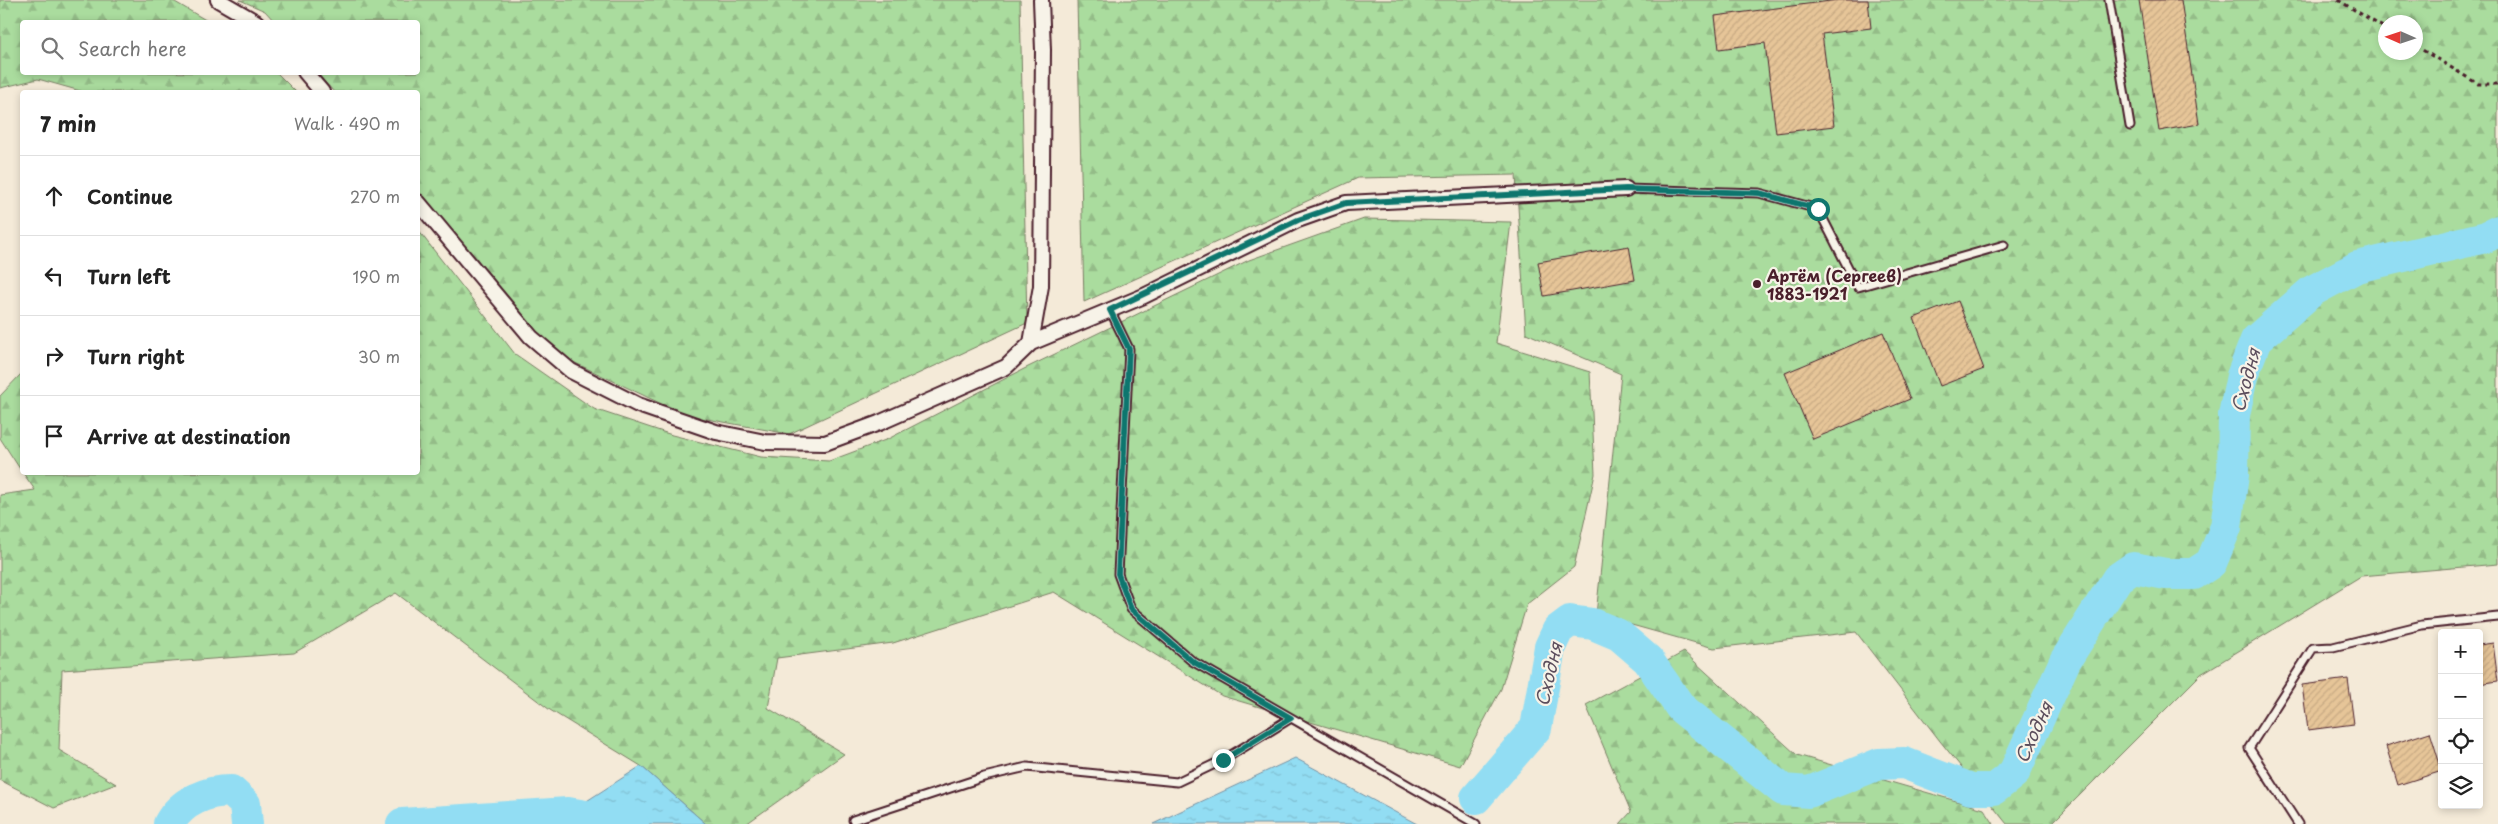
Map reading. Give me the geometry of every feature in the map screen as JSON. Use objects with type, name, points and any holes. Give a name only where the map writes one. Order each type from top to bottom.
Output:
[{"type":"street","points":[[218,0],[253,20]]},
{"type":"street","points":[[1031,344],[1041,286],[1044,50],[1041,0]]},
{"type":"street","points":[[308,75],[320,90]]},
{"type":"street","points":[[420,204],[531,337],[570,371],[638,405],[716,432],[765,442],[825,443],[879,423],[1006,368],[1031,344],[1110,310],[1298,220],[1346,203],[1626,189]]},
{"type":"lane","points":[[2109,0],[2130,126]]},
{"type":"lane","points":[[1626,189],[1759,193],[1818,209],[1858,287],[2004,245]]},
{"type":"lane","points":[[1110,310],[1129,349],[1118,574],[1131,609],[1192,661],[1476,824]]},
{"type":"lane","points":[[2298,824],[2249,748],[2313,648],[2333,647],[2422,625],[2498,617]]},
{"type":"lane","points":[[853,820],[984,777],[1026,767],[1177,782],[1223,760],[1291,718]]},
{"type":"path","points":[[2338,0],[2378,23]]},
{"type":"path","points":[[2423,50],[2478,84],[2498,84]]},
{"type":"green space","points":[[0,0],[168,0],[175,2],[206,20],[20,20],[20,75],[279,75],[294,90],[77,90],[38,79],[0,88]]},
{"type":"green space","points":[[240,0],[1020,0],[1027,323],[789,434],[685,415],[550,351],[420,194],[420,90],[332,90],[319,75],[420,75],[420,20],[273,20],[265,11]]},
{"type":"green space","points":[[1077,0],[2498,0],[2498,564],[2361,576],[2201,674],[2051,824],[2007,824],[1856,632],[1714,648],[1596,615],[1621,374],[1526,333],[1516,175],[1358,178],[1084,302]]},
{"type":"green space","points":[[1364,219],[1511,222],[1496,343],[1590,372],[1595,474],[1574,567],[1527,604],[1501,689],[1460,766],[1222,696],[1054,592],[893,643],[777,658],[768,708],[844,754],[746,824],[706,824],[641,766],[550,710],[396,593],[294,653],[62,670],[59,750],[116,784],[54,808],[0,780],[0,495],[35,490],[24,475],[420,475],[420,233],[515,354],[594,409],[672,435],[761,457],[829,461],[888,439],[1024,369],[1249,260]]},
{"type":"green space","points":[[20,375],[20,469],[0,438],[0,396]]},
{"type":"green space","points":[[1684,652],[1797,755],[1984,809],[1994,824],[1620,824],[1631,812],[1586,705]]},
{"type":"water","points":[[1295,758],[1417,824],[1153,824]]},
{"type":"water","points":[[641,766],[706,824],[569,824],[568,813]]},
{"type":"building","points":[[1838,0],[1868,0],[1871,28],[1822,34],[1834,126],[1776,133],[1765,43],[1719,49],[1715,16]]},
{"type":"building","points":[[2139,0],[2181,0],[2199,124],[2159,131]]},
{"type":"building","points":[[1629,246],[1635,280],[1544,296],[1538,262]]},
{"type":"building","points":[[1958,301],[1984,369],[1940,386],[1914,318]]},
{"type":"building","points":[[1883,332],[1910,399],[1813,439],[1785,373]]},
{"type":"building","points":[[2493,643],[2498,681],[2483,683],[2483,644]]},
{"type":"building","points":[[2348,679],[2354,724],[2308,730],[2302,685]]},
{"type":"building","points":[[2430,732],[2438,758],[2438,772],[2398,785],[2386,746]]},
{"type":"waterway","name":"Сходня","points":[[1476,798],[1536,728],[1550,647],[1558,630],[1570,621],[1593,624],[1619,635],[1648,660],[1681,708],[1783,790],[1809,792],[1879,764],[1904,763],[1971,789],[1994,789],[2014,773],[2065,661],[2117,579],[2133,568],[2166,574],[2194,574],[2211,563],[2226,527],[2233,475],[2234,415],[2242,376],[2256,340],[2312,291],[2357,267],[2486,237],[2498,231]]},
{"type":"waterway","name":"Сходня","points":[[169,824],[180,809],[188,803],[204,795],[222,791],[231,791],[245,804],[247,824]]},
{"type":"waterway","name":"Сходня","points":[[402,824],[568,813],[633,824]]},
{"type":"place","name":"Артём (Сергеев) 1883-1921","points":[[1757,284]]},
{"type":"route","points":[[1223,760],[1291,718],[1192,661],[1131,609],[1118,574],[1129,349],[1110,310],[1144,296],[1298,220],[1346,203],[1626,189],[1759,193],[1818,209]]}]
